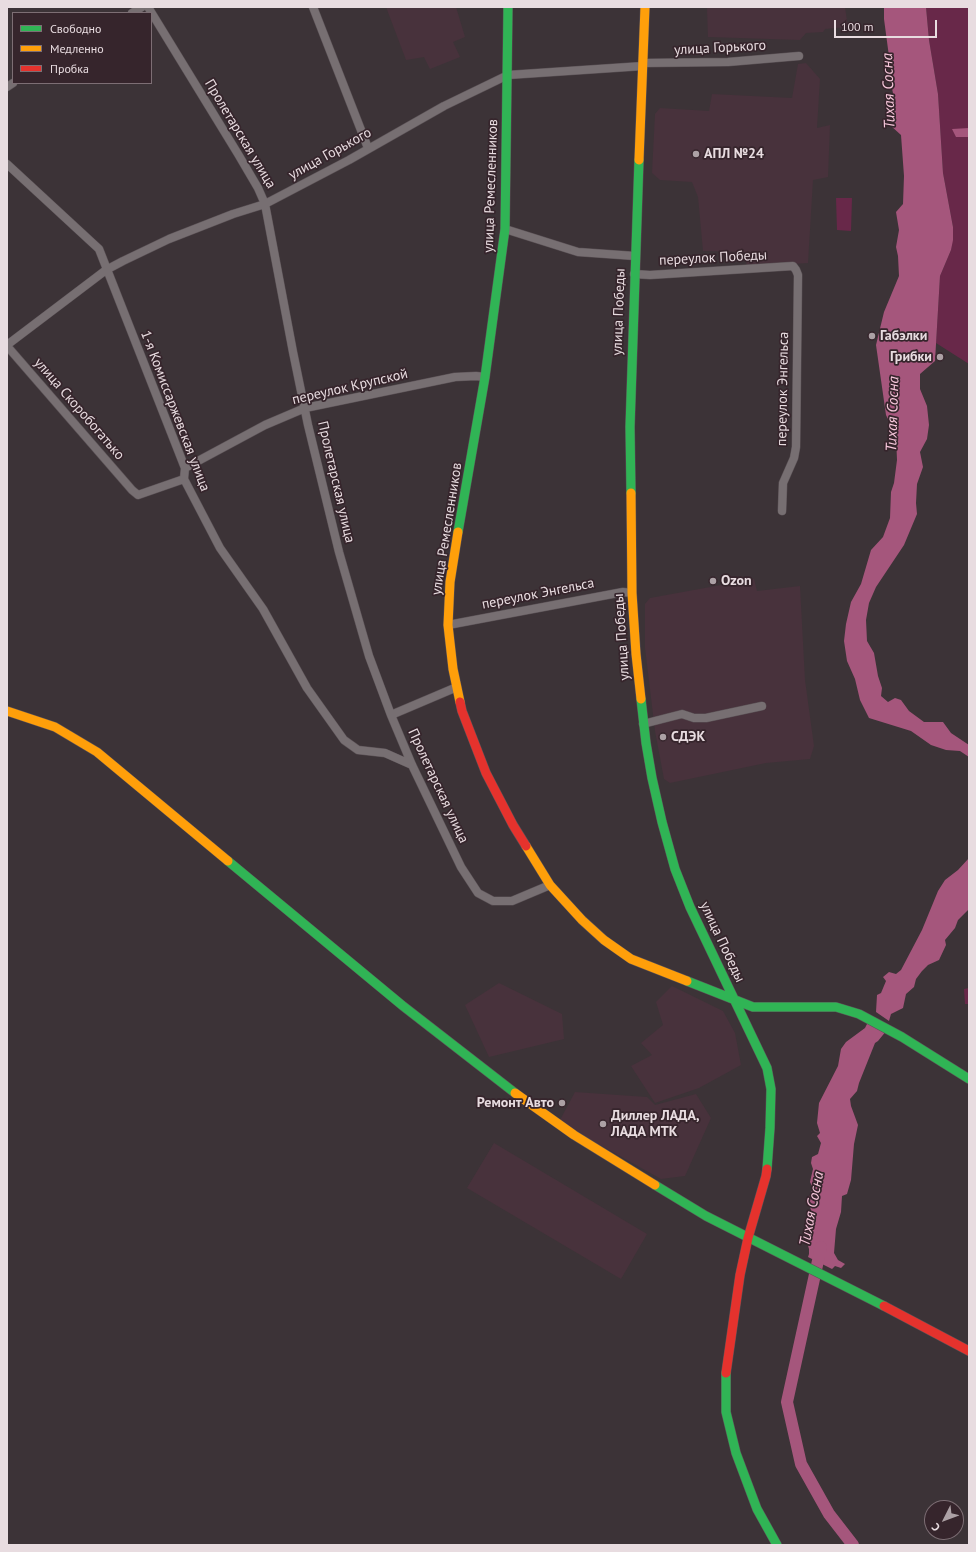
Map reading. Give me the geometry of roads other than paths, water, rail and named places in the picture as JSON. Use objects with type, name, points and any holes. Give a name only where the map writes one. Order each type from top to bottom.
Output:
[{"type":"main road","name":"улица Ремесленников","points":[[508,7],[507,201],[505,229],[485,377],[450,582],[448,625],[453,669],[462,711],[486,773],[513,825],[550,885],[582,920],[604,940],[631,959],[734,1001],[753,1007],[836,1008],[860,1014],[902,1037],[969,1078]]},
{"type":"main road","name":"улица Победы","points":[[645,7],[634,274],[630,427],[632,594],[636,654],[643,724],[653,785],[675,869],[690,907],[767,1068],[770,1089],[770,1128],[766,1176],[748,1238],[740,1275],[726,1376],[726,1412],[736,1453],[757,1509],[777,1545]]},
{"type":"main road","points":[[7,711],[55,728],[97,752],[403,1006],[508,1088],[574,1136],[706,1216],[870,1298],[969,1351]]},
{"type":"street","points":[[313,7],[368,148]]},
{"type":"street","name":"Пролетарская улица","points":[[152,14],[238,154],[258,188],[265,204],[293,352],[339,552],[369,656],[412,765],[461,867],[478,893],[493,901],[512,901],[550,885]]},
{"type":"street","name":"улица Горького","points":[[7,345],[106,270],[168,239],[233,214],[265,204],[349,160],[444,106],[508,75],[643,65],[728,62],[799,56]]},
{"type":"street","name":"1-я Комиссаржевская улица","points":[[7,164],[99,249],[185,468],[184,479],[220,548],[263,608],[307,688],[344,740],[358,750],[385,753],[412,765]]},
{"type":"street","points":[[505,229],[578,252],[635,256]]},
{"type":"street","name":"переулок Победы","points":[[634,274],[650,275],[793,266]]},
{"type":"street","name":"переулок Энгельса","points":[[782,511],[783,483],[794,458],[797,442],[798,275],[793,266]]},
{"type":"street","name":"улица Скоробогатько","points":[[7,345],[132,490],[138,495],[184,479]]},
{"type":"street","name":"переулок Крупской","points":[[185,468],[265,425],[305,408],[455,377],[485,377]]},
{"type":"street","name":"переулок Энгельса","points":[[448,625],[622,592],[632,594]]},
{"type":"street","points":[[391,715],[457,687]]},
{"type":"street","points":[[643,724],[682,714],[694,718],[706,718],[762,706]]},
{"type":"water","points":[[884,7],[926,7],[929,40],[938,94],[943,173],[953,227],[953,240],[951,250],[940,276],[935,361],[920,374],[920,389],[927,406],[929,425],[927,439],[920,452],[923,467],[917,484],[917,514],[904,545],[876,587],[869,603],[866,620],[867,641],[874,653],[878,676],[882,688],[881,696],[888,702],[895,698],[901,700],[909,711],[924,722],[943,722],[951,733],[969,745],[969,757],[960,751],[946,750],[931,745],[911,731],[869,718],[860,700],[855,679],[847,661],[844,641],[851,602],[861,584],[871,550],[883,537],[890,518],[891,492],[894,483],[897,460],[896,436],[886,415],[876,345],[884,312],[899,276],[896,247],[899,230],[896,212],[903,204],[904,176],[901,135],[891,126],[889,115],[894,98],[890,79],[890,64],[884,19]]},
{"type":"water","points":[[969,128],[969,137],[956,137],[952,129]]},
{"type":"water","points":[[969,858],[969,909],[958,920],[955,928],[945,940],[946,945],[939,960],[928,965],[922,971],[916,979],[914,987],[906,994],[903,1008],[891,1014],[889,1021],[876,1012],[877,995],[881,993],[886,981],[883,977],[889,972],[896,974],[901,970],[922,930],[938,891],[945,880],[958,870]]},
{"type":"water","points":[[869,1020],[887,1030],[875,1043],[857,1091],[850,1099],[858,1125],[854,1144],[851,1180],[847,1194],[842,1196],[841,1212],[836,1229],[834,1253],[838,1260],[845,1264],[841,1268],[835,1266],[832,1269],[808,1257],[809,1249],[806,1239],[811,1210],[808,1200],[813,1188],[810,1182],[813,1169],[811,1163],[812,1157],[818,1154],[821,1143],[817,1136],[820,1133],[817,1123],[819,1103],[838,1066],[841,1049],[846,1042],[865,1028]]},
{"type":"waterway","name":"Тихая Сосна","points":[[821,1247],[787,1402],[801,1464],[829,1514],[853,1545]]},
{"type":"place","name":"АПЛ №24","points":[[696,154]]},
{"type":"place","name":"Габэлки","points":[[872,336]]},
{"type":"place","name":"Грибки","points":[[940,357]]},
{"type":"place","name":"Ozon","points":[[713,581]]},
{"type":"place","name":"СДЭК","points":[[663,737]]},
{"type":"place","name":"Ремонт Авто","points":[[562,1103]]},
{"type":"place","name":"Диллер ЛАДА, ЛАДА МТК","points":[[603,1124]]}]
